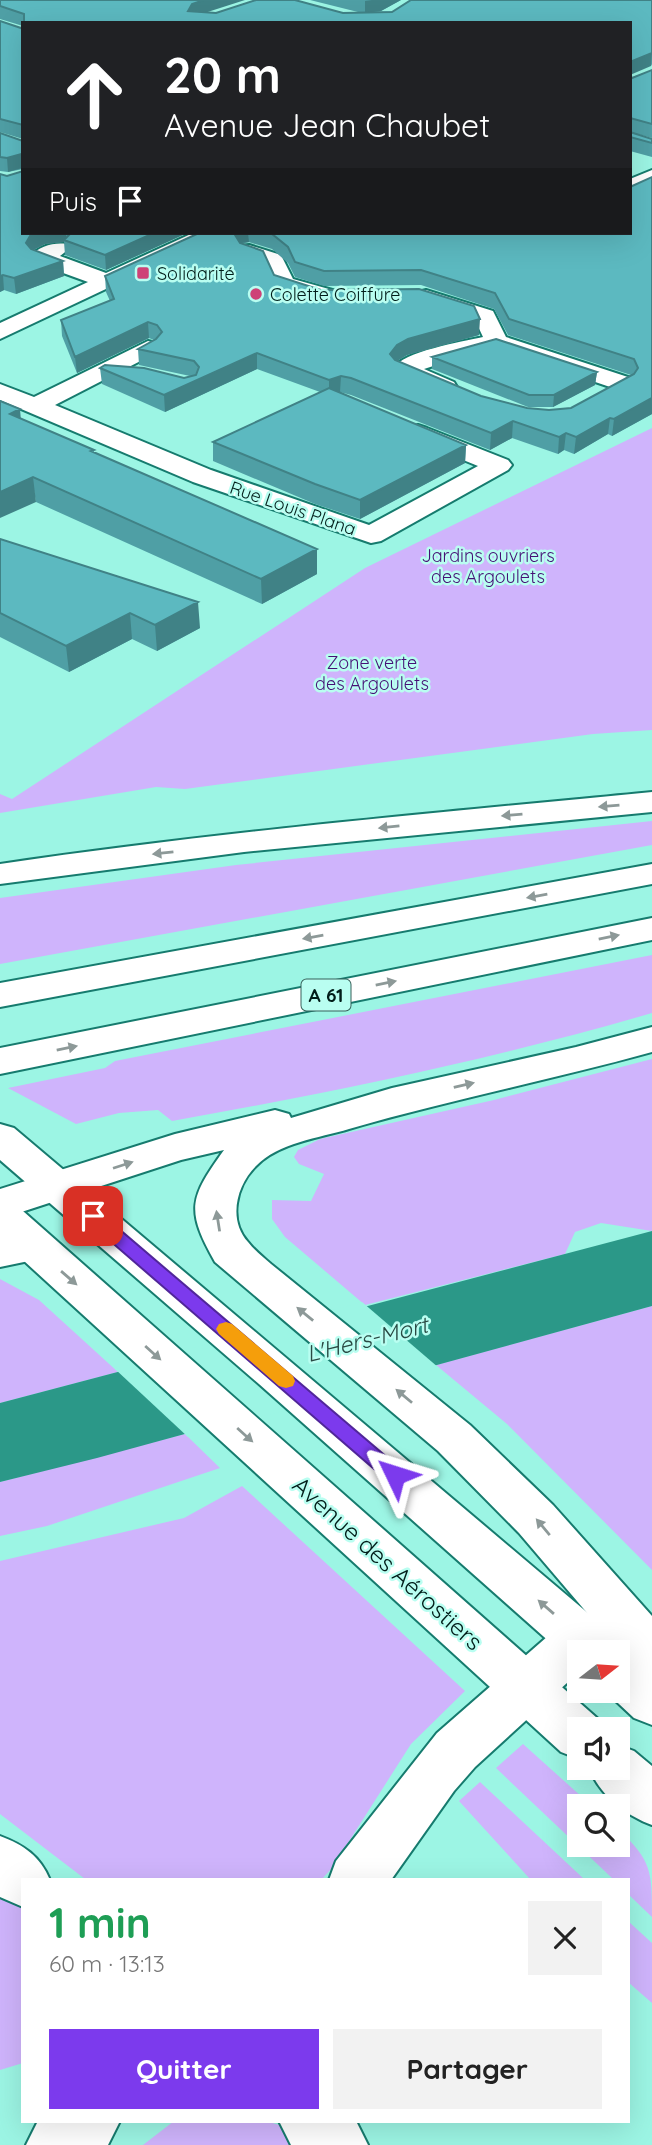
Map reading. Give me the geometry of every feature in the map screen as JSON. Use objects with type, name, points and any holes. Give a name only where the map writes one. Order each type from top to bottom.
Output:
[{"type":"main road","points":[[0,332],[107,281],[207,238]]},
{"type":"main road","points":[[58,249],[41,257],[107,281]]},
{"type":"main road","points":[[249,251],[274,258],[279,263],[284,283],[321,296],[346,296]]},
{"type":"main road","points":[[409,295],[421,295],[485,316],[496,341]]},
{"type":"main road","points":[[473,397],[404,369],[423,360],[496,341],[622,383],[590,400]]},
{"type":"main road","points":[[37,405],[148,348]]},
{"type":"main road","points":[[102,372],[145,373]]},
{"type":"main road","name":"Rue Louis Plana","points":[[0,391],[202,476],[371,535],[499,465],[389,421]]},
{"type":"main road","points":[[0,874],[78,862],[457,820],[652,802]]},
{"type":"main road","points":[[0,995],[652,874]]},
{"type":"main road","name":"A 61","points":[[0,1061],[652,929]]},
{"type":"main road","points":[[0,1204],[175,1148],[242,1131],[418,1096],[576,1060],[652,1039]]},
{"type":"main road","points":[[418,1096],[268,1139],[242,1155],[219,1188],[215,1220],[230,1251],[454,1438],[536,1519],[652,1652]]},
{"type":"main road","points":[[0,1138],[584,1640]]},
{"type":"main road","name":"Avenue des Aérostiers","points":[[0,1215],[17,1249],[111,1315],[567,1724]]},
{"type":"main road","points":[[358,1878],[456,1750],[527,1688],[567,1669]]},
{"type":"main road","points":[[630,1682],[652,1702]]},
{"type":"main road","points":[[629,1780],[652,1800]]},
{"type":"main road","points":[[0,1862],[21,1879]]},
{"type":"main road","points":[[56,2145],[87,2123]]},
{"type":"main road","points":[[311,2123],[338,2145]]},
{"type":"green space","name":"Zone verte des Argoulets","points":[[652,428],[652,730],[593,734],[185,789],[156,787],[0,813],[0,794],[12,799],[365,568]]},
{"type":"green space","points":[[652,821],[652,845],[0,964],[0,898],[236,865]]},
{"type":"green space","points":[[652,955],[652,1013],[473,1060],[353,1086],[172,1121],[158,1110],[119,1113],[76,1124],[8,1088],[105,1068],[115,1061]]},
{"type":"green space","points":[[652,1059],[652,1231],[601,1223],[575,1232],[565,1254],[365,1305],[285,1237],[272,1219],[272,1200],[311,1201],[324,1174],[299,1164],[294,1157],[298,1150],[320,1139],[494,1100]]},
{"type":"green space","points":[[0,1279],[39,1300],[118,1372],[0,1403]]},
{"type":"green space","points":[[652,1306],[652,1570],[507,1424],[436,1365]]},
{"type":"green space","points":[[185,1434],[220,1468],[47,1526],[0,1536],[0,1482]]},
{"type":"green space","points":[[242,1486],[465,1691],[411,1744],[332,1868],[323,1878],[84,1878],[0,1814],[0,1561],[184,1518]]},
{"type":"green space","points":[[523,1744],[579,1794],[567,1794],[567,1835],[496,1768]]},
{"type":"green space","points":[[480,1782],[583,1878],[529,1878],[459,1801]]},
{"type":"green space","points":[[630,1841],[648,1868],[652,1917],[630,1896],[630,1878],[612,1878],[590,1857],[630,1857]]},
{"type":"green space","points":[[0,1878],[21,1896],[21,2064],[0,2070]]},
{"type":"green space","points":[[630,1923],[652,1943],[652,2003],[630,1984]]},
{"type":"green space","points":[[171,2123],[272,2123],[292,2129],[310,2145],[143,2145]]},
{"type":"water","name":"L'Hers-Mort","points":[[652,1231],[652,1306],[97,1458],[0,1482],[0,1403]]},
{"type":"pier","points":[[362,1302],[439,1368],[188,1437],[115,1369]]},
{"type":"building","points":[[0,0],[204,0],[192,4],[188,11],[216,13],[256,0],[295,0],[343,13],[392,12],[411,0],[652,0],[652,53],[632,61],[632,21],[24,21],[24,14],[0,6]]},
{"type":"building","points":[[0,21],[21,28],[21,124],[0,119]]},
{"type":"building","points":[[652,70],[652,124],[632,119],[632,78]]},
{"type":"building","points":[[0,133],[21,140],[21,154],[0,157]]},
{"type":"building","points":[[632,133],[652,139],[652,143],[632,138]]},
{"type":"building","points":[[21,172],[21,235],[32,235],[26,243],[31,249],[63,261],[14,278],[0,276],[0,174],[7,176]]},
{"type":"building","points":[[652,177],[652,398],[576,437],[566,433],[559,437],[513,421],[491,433],[351,378],[341,376],[329,380],[257,353],[164,395],[100,368],[105,365],[144,368],[184,378],[196,375],[199,367],[194,361],[138,349],[156,339],[162,332],[157,325],[148,322],[75,357],[61,320],[114,299],[105,276],[195,235],[235,235],[240,243],[263,251],[274,275],[321,290],[419,289],[474,306],[480,319],[408,339],[397,345],[390,354],[395,360],[481,396],[527,408],[571,408],[634,374],[638,368],[634,359],[509,319],[495,293],[421,270],[324,271],[295,262],[288,247],[273,235],[632,235],[632,186]]},
{"type":"building","points":[[69,235],[150,235],[105,255],[64,240]]},
{"type":"building","points":[[496,339],[597,372],[554,395],[529,395],[432,357]]},
{"type":"building","points":[[329,388],[466,445],[360,500],[213,442]]},
{"type":"building","points":[[0,401],[20,409],[10,414],[317,549],[261,579],[33,477],[0,492]]},
{"type":"building","points":[[0,539],[198,602],[155,625],[130,613],[66,646],[0,613]]},
{"type":"slow traffic","points":[[226,1329],[286,1381]]},
{"type":"place","name":"Solidarité","points":[[143,273]]},
{"type":"place","name":"Colette Coiffure","points":[[256,294]]},
{"type":"route","points":[[93,1216],[395,1475]]},
{"type":"park label","name":"Jardins ouvriers des Argoulets","points":[[488,565]]}]
